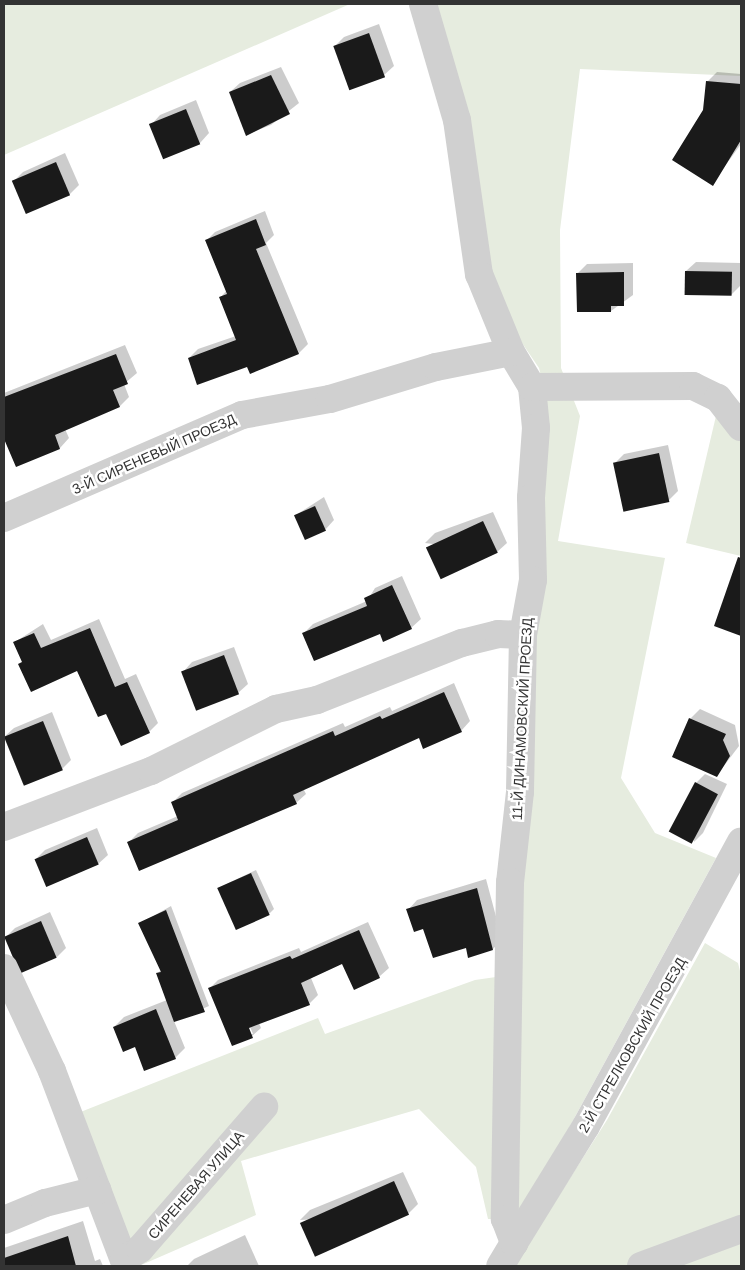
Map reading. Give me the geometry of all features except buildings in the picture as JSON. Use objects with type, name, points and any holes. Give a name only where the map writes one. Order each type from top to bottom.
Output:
[{"type":"street","name":"11-Й ДИНАМОВСКИЙ ПРОЕЗД","points":[[423,4],[457,120],[479,274],[511,352],[532,387],[536,428],[531,498],[533,580],[523,635],[520,792],[510,882],[505,1219],[514,1243]]},
{"type":"street","name":"3-Й СИРЕНЕВЫЙ ПРОЕЗД","points":[[4,518],[242,415],[330,399],[436,367],[511,352]]},
{"type":"street","points":[[532,387],[693,386],[718,398],[741,427]]},
{"type":"street","points":[[4,827],[151,771],[276,709],[317,700],[462,643],[498,634],[523,635]]},
{"type":"street","name":"2-Й СТРЕЛКОВСКИЙ ПРОЕЗД","points":[[514,1243],[591,1118],[741,842]]},
{"type":"street","points":[[4,968],[52,1071],[125,1263]]},
{"type":"street","name":"СИРЕНЕВАЯ УЛИЦА","points":[[125,1263],[140,1249],[264,1107]]},
{"type":"street","points":[[4,1220],[45,1203],[96,1190]]},
{"type":"street","points":[[641,1266],[741,1229]]},
{"type":"street","points":[[500,1266],[514,1243]]},
{"type":"shaded area","points":[[4,4],[350,4],[4,155]]},
{"type":"shaded area","points":[[436,4],[741,4],[741,76],[580,69],[560,230],[561,368],[580,416],[558,541],[665,558],[621,778],[655,833],[716,858],[525,1207],[518,1209],[523,883],[547,401],[539,368],[522,343],[492,276]]},
{"type":"shaded area","points":[[738,402],[741,404],[741,556],[686,543],[716,416]]},
{"type":"shaded area","points":[[705,943],[738,963],[741,975],[741,1266],[514,1266],[607,1120]]},
{"type":"shaded area","points":[[503,976],[496,1219],[488,1219],[476,1167],[419,1109],[241,1161],[256,1215],[139,1266],[78,1113],[318,1018],[325,1034],[475,980]]}]
